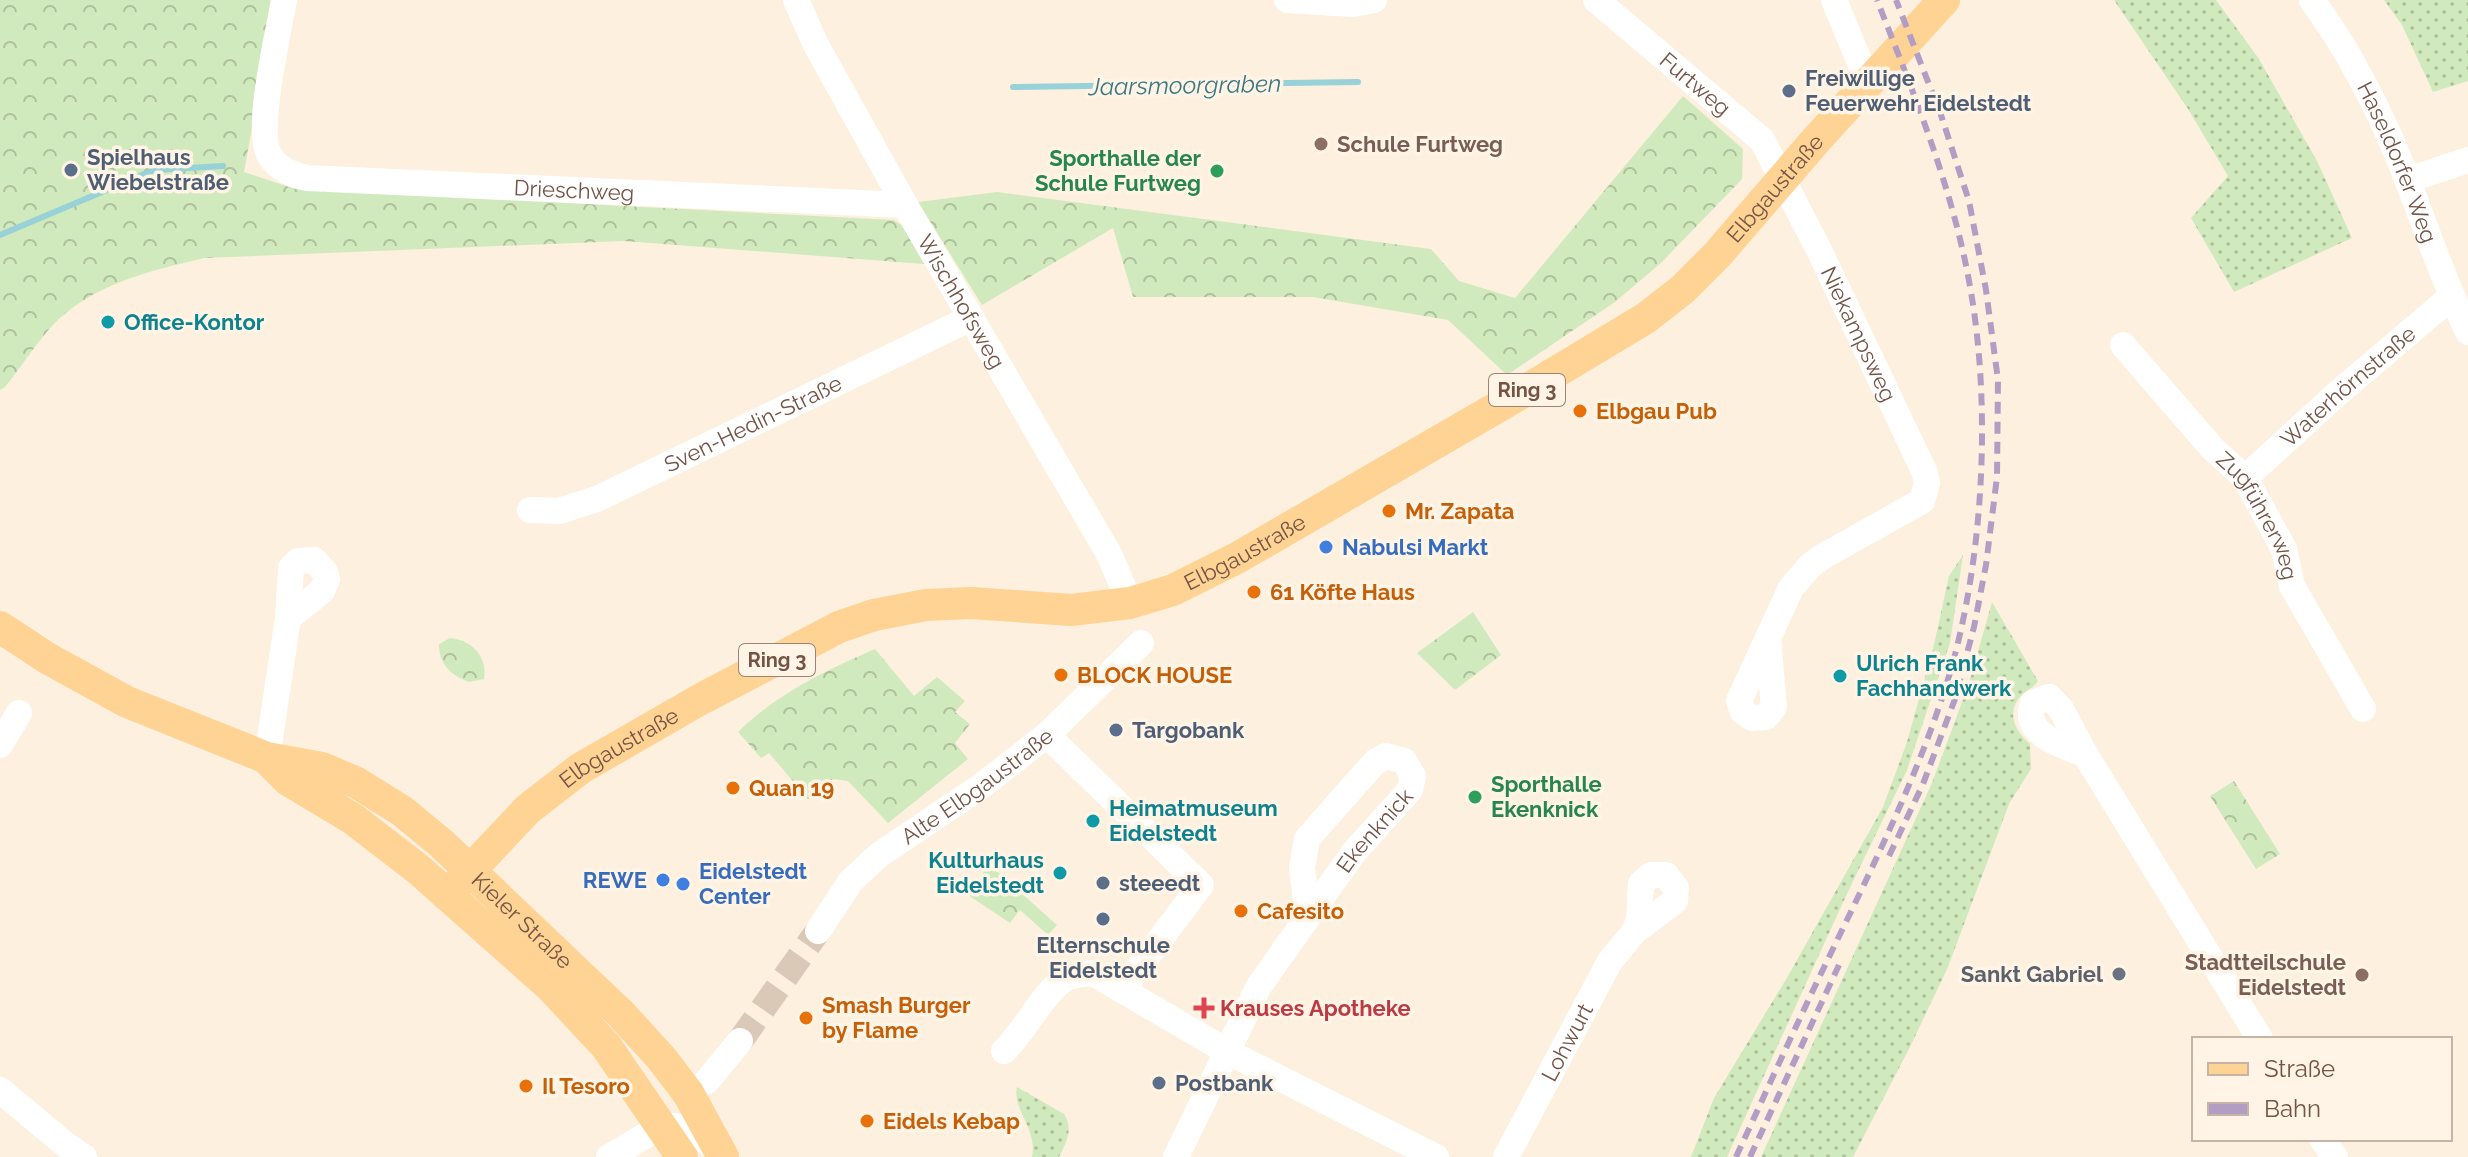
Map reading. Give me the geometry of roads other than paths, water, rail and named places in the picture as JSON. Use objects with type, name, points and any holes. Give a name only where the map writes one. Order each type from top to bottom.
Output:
[{"type":"main road","name":"Elbgaustraße","points":[[447,895],[528,809],[581,768],[701,699],[839,627],[874,615],[926,605],[971,603],[1071,610],[1130,603],[1186,585],[1503,404],[1646,318],[1683,289],[1944,0]]},
{"type":"main road","name":"Kieler Straße","points":[[0,627],[47,658],[127,702],[267,758],[322,768],[357,783],[402,811],[622,1015],[688,1093],[722,1156]]},
{"type":"main road","name":"Kieler Straße","points":[[267,758],[288,780],[353,819],[447,895],[551,987],[606,1046],[682,1157]]},
{"type":"street","name":"Drieschweg","points":[[284,0],[267,95],[264,137],[269,156],[293,175],[905,205]]},
{"type":"street","points":[[1287,0],[1353,4],[1374,0]]},
{"type":"street","name":"Furtweg","points":[[1596,0],[1762,140],[1782,179]]},
{"type":"street","points":[[1834,0],[1868,82]]},
{"type":"street","name":"Haseldorfer Weg","points":[[2312,0],[2363,84],[2408,180],[2451,297],[2468,332]]},
{"type":"street","name":"Wischhofsweg","points":[[799,1],[816,45],[905,205],[1109,554],[1130,603]]},
{"type":"street","points":[[2408,180],[2468,160]]},
{"type":"street","name":"Niekampsweg","points":[[1768,638],[1791,588],[1810,566],[1914,507],[1926,493],[1925,473],[1916,452],[1782,179]]},
{"type":"street","name":"Waterhörnstraße","points":[[2245,478],[2451,297]]},
{"type":"street","name":"Sven-Hedin-Straße","points":[[530,510],[559,511],[597,499],[971,318]]},
{"type":"street","name":"Zugführerweg","points":[[2123,345],[2212,448],[2245,478],[2284,549],[2292,586],[2363,709]]},
{"type":"street","points":[[267,758],[288,618]]},
{"type":"street","name":"Alte Elbgaustraße","points":[[818,931],[851,881],[879,855],[980,787],[1047,735],[1141,643]]},
{"type":"street","points":[[0,745],[19,713]]},
{"type":"street","points":[[1047,735],[1201,885],[1123,989]]},
{"type":"street","points":[[2085,754],[2259,1037]]},
{"type":"street","name":"Ekenknick","points":[[1176,1157],[1259,986],[1354,852],[1410,790],[1413,776],[1404,761],[1386,756],[1375,762],[1307,839],[1302,868],[1308,916]]},
{"type":"street","name":"Lohwurt","points":[[1506,1157],[1610,961],[1635,931]]},
{"type":"street","points":[[1004,1051],[1062,981],[1076,974],[1093,973],[1228,1052],[1436,1157]]},
{"type":"street","points":[[707,1081],[740,1041]]},
{"type":"street","points":[[0,1090],[84,1157]]},
{"type":"street","points":[[609,1157],[661,1128],[685,1125],[702,1136],[722,1156]]},
{"type":"waterway","name":"Jaarsmoorgraben","points":[[1013,87],[1358,82]]},
{"type":"waterway","name":"Jaarsmoorgraben","points":[[0,235],[154,170],[223,166]]},
{"type":"tunnel","points":[[740,1041],[818,931]]},
{"type":"railway","points":[[1736,1157],[1919,760],[1957,646],[1975,546],[1982,441],[1981,390],[1971,292],[1944,180],[1877,0]]},
{"type":"railway","points":[[1889,856],[1923,784],[1955,699],[1974,627],[1986,565],[1997,477],[1998,380],[1986,290],[1969,201],[1941,115],[1896,0]]},
{"type":"railway","points":[[1750,1157],[1839,965]]},
{"type":"place","name":"Freiwillige Feuerwehr Eidelstedt","points":[[1789,91]]},
{"type":"place","name":"Schule Furtweg","points":[[1321,144]]},
{"type":"place","name":"Spielhaus Wiebelstraße","points":[[71,170]]},
{"type":"place","name":"Sporthalle der Schule Furtweg","points":[[1217,171]]},
{"type":"place","name":"Office-Kontor","points":[[108,322]]},
{"type":"place","name":"Elbgau Pub","points":[[1580,411]]},
{"type":"place","name":"Mr. Zapata","points":[[1389,511]]},
{"type":"place","name":"Nabulsi Markt","points":[[1326,547]]},
{"type":"place","name":"61 Köfte Haus","points":[[1254,592]]},
{"type":"place","name":"BLOCK HOUSE","points":[[1061,675]]},
{"type":"place","name":"Ulrich Frank Fachhandwerk","points":[[1840,676]]},
{"type":"place","name":"Targobank","points":[[1116,730]]},
{"type":"place","name":"Quan 19","points":[[733,788]]},
{"type":"place","name":"Sporthalle Ekenknick","points":[[1475,797]]},
{"type":"place","name":"Heimatmuseum Eidelstedt","points":[[1093,821]]},
{"type":"place","name":"Kulturhaus Eidelstedt","points":[[1060,873]]},
{"type":"place","name":"REWE","points":[[663,880]]},
{"type":"place","name":"steeedt","points":[[1103,883]]},
{"type":"place","name":"Eidelstedt Center","points":[[683,884]]},
{"type":"place","name":"Cafesito","points":[[1241,911]]},
{"type":"place","name":"Elternschule Eidelstedt","points":[[1103,919]]},
{"type":"place","name":"Sankt Gabriel","points":[[2119,974]]},
{"type":"place","name":"Stadtteilschule Eidelstedt","points":[[2362,975]]},
{"type":"place","name":"Krauses Apotheke","points":[[1204,1008]]},
{"type":"place","name":"Smash Burger by Flame","points":[[806,1018]]},
{"type":"place","name":"Postbank","points":[[1159,1083]]},
{"type":"place","name":"Il Tesoro","points":[[526,1086]]},
{"type":"place","name":"Eidels Kebap","points":[[867,1121]]}]
